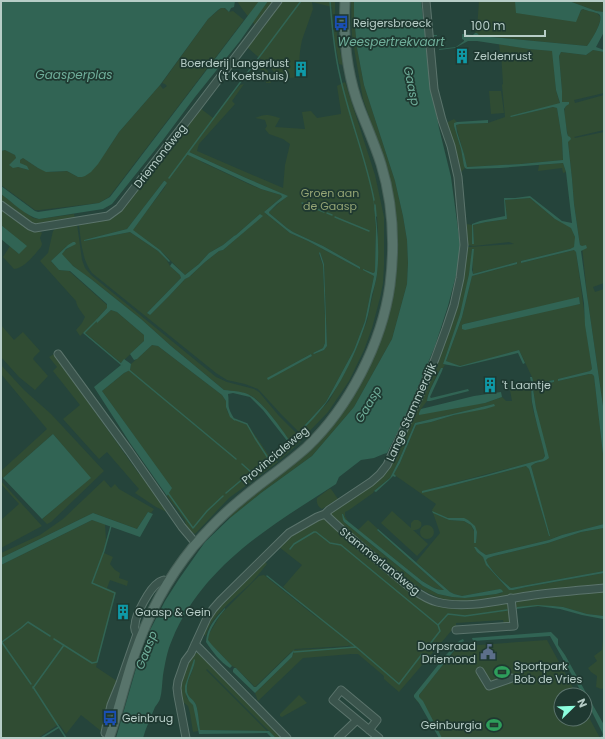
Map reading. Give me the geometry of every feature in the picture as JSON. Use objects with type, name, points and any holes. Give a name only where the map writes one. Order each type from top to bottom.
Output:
[{"type":"main road","name":"Provincialeweg","points":[[108,735],[142,633],[168,582],[197,543],[226,512],[307,446],[322,431],[350,394],[366,365],[379,331],[390,287],[393,235],[388,197],[381,165],[360,108],[348,59],[345,37],[345,1]]},
{"type":"main road","name":"Provincialeweg","points":[[349,1],[351,50],[366,122]]},
{"type":"street","name":"Driemondweg","points":[[1,205],[30,226],[36,228],[108,216],[119,208],[278,1]]},
{"type":"street","name":"Lange Stammerdijk","points":[[186,738],[178,696],[178,684],[185,661],[191,653],[207,618],[220,601],[289,533],[320,515],[325,514],[380,474],[387,465],[418,399],[435,359],[454,305],[460,278],[464,244],[458,177],[451,146],[434,89],[426,1]]},
{"type":"street","points":[[58,354],[130,451],[182,527],[192,540],[197,543]]},
{"type":"street","name":"Stammerlandweg","points":[[325,514],[344,533],[397,576],[427,598],[444,603],[464,605],[479,604],[511,598],[604,588]]},
{"type":"street","name":"Provincialeweg","points":[[108,735],[108,718],[111,705],[137,634],[135,630],[135,621],[145,599],[155,585],[164,580],[168,582]]},
{"type":"street","points":[[456,630],[514,626],[511,598]]},
{"type":"street","points":[[195,644],[287,738]]},
{"type":"street","points":[[480,671],[489,686],[512,678]]},
{"type":"street","points":[[369,730],[377,720],[341,690],[333,700],[369,730],[379,738]]},
{"type":"street","points":[[338,738],[357,720]]},
{"type":"green space","points":[[237,1],[276,1],[255,25]]},
{"type":"green space","points":[[282,1],[335,1],[337,36],[343,65],[339,64],[334,37],[332,7],[312,2],[313,9],[301,45],[300,77],[279,79],[270,67],[248,48],[248,45]]},
{"type":"green space","points":[[351,1],[354,1],[357,48],[364,85],[395,181],[403,216],[407,240],[407,284],[392,339],[354,407],[312,456],[261,493],[230,518],[229,514],[306,451],[358,387],[395,274],[379,146],[363,99],[352,35]]},
{"type":"green space","points":[[479,1],[518,1],[580,13],[582,9],[597,13],[601,18],[596,33],[587,46],[480,36],[475,33],[477,29]]},
{"type":"green space","points":[[569,1],[604,1],[604,12],[596,11]]},
{"type":"green space","points":[[221,8],[224,8],[229,12],[233,11],[244,20],[109,197],[99,203],[35,210],[1,185],[1,151],[5,150],[15,155],[16,158],[14,167],[29,170],[20,163],[20,160],[23,158],[38,168],[51,172],[67,171],[78,177],[108,149],[119,132],[160,85],[163,89],[167,86],[162,83],[208,19]]},
{"type":"green space","points":[[499,44],[553,51],[556,90],[560,104],[510,117],[553,107],[557,108],[562,139],[563,160],[467,167],[456,125],[488,123],[505,117],[501,52]]},
{"type":"green space","points":[[593,50],[604,52],[604,93],[574,100],[575,103],[604,95],[604,130],[574,137],[604,132],[604,283],[593,287],[595,292],[604,289],[604,413],[587,295],[582,246],[580,245],[574,204],[568,138],[564,115],[565,107],[569,102],[562,103],[559,56],[561,52],[586,55]]},
{"type":"green space","points":[[259,62],[268,71],[271,83],[266,83],[265,73],[257,67],[252,75],[254,79],[248,76]]},
{"type":"green space","name":"Groen aan de Gaasp","points":[[345,82],[375,175],[384,217],[383,283],[372,328],[364,350],[349,381],[328,412],[304,437],[258,389],[227,380],[216,373],[92,273],[84,256],[79,225],[110,219],[113,217],[200,108],[213,118],[240,85],[244,84],[232,101],[235,104],[199,144],[197,151],[283,188],[285,165],[290,144],[283,139],[269,134],[265,129],[267,126],[265,120],[255,118],[262,115],[270,115],[280,118],[275,127],[305,129],[302,112],[311,111],[317,118],[341,114],[337,86]],"holes":[[[189,152],[287,196],[269,213],[293,232],[323,246],[360,267],[360,269],[290,233],[264,212],[282,197],[281,195],[251,185],[202,162]],[[164,181],[166,182],[165,187],[132,230],[160,250],[185,275],[199,264],[209,253],[223,245],[260,214],[262,216],[223,250],[219,251],[185,279],[150,315],[147,313],[181,278],[166,259],[158,251],[130,232],[84,241],[127,229]],[[374,202],[378,232],[377,275],[367,321],[356,349],[329,401],[303,429],[302,428],[326,402],[354,350],[365,321],[374,276],[364,269],[373,273],[375,271],[376,227]],[[320,252],[324,264],[327,346],[324,350],[314,354],[313,353],[323,348],[325,343],[323,265],[319,255]],[[311,354],[312,356],[268,378]]]},
{"type":"green space","points":[[489,91],[501,91],[504,113],[491,114]]},
{"type":"green space","points":[[454,119],[457,122],[454,123],[454,126],[465,168],[459,174],[447,125],[448,122]]},
{"type":"green space","points":[[563,163],[566,172],[563,173],[562,168],[538,171],[539,165]]},
{"type":"green space","points":[[1,194],[33,218],[39,219],[74,214],[75,218],[33,224],[1,202]]},
{"type":"green space","points":[[530,198],[555,219],[571,227],[575,237],[575,247],[521,261],[521,263],[574,250],[576,252],[592,369],[590,371],[558,379],[558,381],[589,374],[594,376],[604,463],[604,524],[549,540],[486,555],[476,547],[477,552],[483,557],[489,568],[509,590],[604,573],[604,585],[473,602],[447,601],[426,592],[412,583],[351,535],[332,518],[331,513],[381,474],[462,290],[462,277],[468,247],[514,244],[509,242],[474,246],[466,245],[467,224],[472,225],[472,243],[474,243],[473,225],[507,219],[505,200]],"holes":[[[472,249],[473,274],[517,262],[517,264],[472,276],[462,317],[446,361],[460,366],[519,350],[534,384],[554,380],[554,382],[536,386],[533,389],[543,445],[533,411],[531,393],[532,386],[510,390],[512,401],[506,401],[502,397],[485,403],[421,409],[427,401],[441,368],[445,365],[443,364],[465,297]],[[579,298],[580,304],[462,325],[464,324]],[[494,404],[416,425],[394,474],[436,504],[432,510],[440,533],[416,562],[454,594],[462,596],[500,589],[502,593],[465,598],[438,594],[423,586],[344,522],[343,514],[349,523],[345,516],[345,512],[373,493],[390,478],[415,423]],[[545,453],[546,460],[531,466],[549,536],[529,469],[526,466],[447,487],[422,492],[537,461],[543,459],[545,456]],[[433,512],[448,518],[468,520],[477,532],[476,542],[474,543],[474,531],[471,525],[464,521],[449,520]]]},
{"type":"green space","points":[[1,207],[42,233],[40,238],[42,244],[41,247],[29,261],[14,269],[3,257],[10,246],[19,254],[13,235],[1,225]]},
{"type":"green space","points":[[77,224],[82,260],[85,268],[91,275],[216,377],[259,392],[279,416],[297,434],[301,441],[280,460],[278,456],[288,444],[285,435],[263,406],[249,395],[224,390],[141,319],[79,271],[62,256],[64,251],[70,247],[68,245],[51,261],[59,270],[69,271],[107,305],[107,308],[96,320],[97,322],[111,310],[117,312],[144,335],[144,341],[121,363],[84,332],[80,336],[76,330],[85,317],[78,308],[76,301],[40,261],[48,253],[53,231],[56,228]]},
{"type":"green space","points":[[1,325],[14,340],[23,332],[40,351],[33,359],[48,376],[35,390],[19,377],[1,357]]},
{"type":"green space","points":[[152,345],[158,346],[222,395],[226,401],[228,413],[235,420],[248,425],[270,457],[275,457],[278,462],[229,498],[195,534],[188,528],[185,520],[167,496],[171,488],[102,391],[130,370],[131,364]]},
{"type":"green space","points":[[54,354],[139,474],[142,473],[171,514],[156,507],[135,493],[139,489],[107,452],[99,459],[63,419],[80,405],[53,371],[57,367],[49,357]]},
{"type":"green space","points":[[1,365],[24,390],[51,414],[104,471],[51,522],[47,524],[42,519],[90,478],[53,434],[3,478],[1,471],[47,429],[1,374]]},
{"type":"green space","points":[[104,480],[111,488],[115,484],[119,489],[154,509],[151,513],[148,512],[137,529],[93,513],[1,558],[1,553],[40,535],[63,519]]},
{"type":"green space","points":[[1,481],[42,526],[1,548],[1,520],[19,504],[1,484]]},
{"type":"green space","points":[[331,489],[338,499],[322,509],[319,507],[317,498]]},
{"type":"green space","points":[[392,511],[411,528],[411,523],[414,520],[421,522],[420,528],[413,530],[428,544],[417,556],[381,523]]},
{"type":"green space","points":[[324,517],[348,539],[435,604],[504,602],[509,608],[509,622],[504,624],[503,620],[456,623],[456,629],[452,630],[399,692],[384,679],[384,676],[358,654],[351,654],[303,658],[258,701],[255,693],[292,657],[294,650],[255,687],[206,639],[221,614],[259,576],[264,575],[321,621],[283,587],[302,565],[279,547],[291,536]],"holes":[[[349,645],[351,647],[294,650]]]},
{"type":"green space","points":[[92,520],[105,524],[106,540],[104,553],[113,557],[110,564],[120,573],[119,578],[128,581],[127,586],[110,580],[107,588],[116,592],[96,667],[117,681],[101,731],[81,715],[66,734],[59,724],[38,738],[1,738],[1,565]]},
{"type":"green space","points":[[368,520],[444,591],[432,587],[422,581],[358,530]]},
{"type":"green space","points":[[427,525],[432,527],[434,532],[432,537],[427,539],[422,537],[420,532],[422,527]]},
{"type":"green space","points":[[604,528],[604,571],[511,588],[500,579],[486,560],[494,556],[548,543],[581,532]]},
{"type":"green space","points":[[263,560],[267,564],[257,576],[218,614],[208,629],[206,636],[202,633],[216,611],[242,585]]},
{"type":"green space","points":[[604,591],[604,616],[587,614],[563,607],[553,606],[515,608],[516,603],[519,601]]},
{"type":"green space","name":"Sportpark Bob de Vries","points":[[547,640],[573,687],[553,687],[553,727],[593,727],[593,725],[600,738],[440,738],[429,714],[416,700],[426,685],[461,643],[465,646]]},
{"type":"green space","points":[[603,640],[604,688],[601,689],[596,687],[597,676],[588,668],[597,661],[594,656],[602,650]]},
{"type":"green space","points":[[194,653],[199,653],[284,738],[276,738],[207,669],[206,670],[267,731],[200,730],[196,705],[187,692],[188,682],[194,667],[194,660],[187,680],[186,689],[186,696],[194,706],[196,715],[198,731],[193,732],[188,706],[183,702],[181,685],[184,670]]},
{"type":"green space","points":[[299,695],[307,703],[282,717],[280,716],[280,714]]},
{"type":"water","name":"Gaasperplas","points":[[1,1],[235,1],[234,7],[231,8],[229,12],[225,8],[221,8],[208,19],[160,85],[119,132],[98,164],[85,176],[78,177],[67,171],[46,172],[23,158],[20,160],[20,163],[27,166],[29,170],[18,167],[13,168],[9,165],[16,158],[15,155],[5,150],[1,151]]},
{"type":"water","points":[[259,1],[268,1],[240,41],[112,204],[103,209],[39,219],[24,212],[1,194],[1,186],[38,212],[99,203],[110,197]]},
{"type":"water","name":"Weespertrekvaart","points":[[354,1],[421,1],[425,34],[437,35],[426,38],[432,91],[451,177],[460,244],[460,260],[448,306],[435,346],[408,411],[387,453],[374,458],[361,460],[339,477],[336,484],[264,532],[220,569],[185,613],[172,640],[165,662],[160,699],[155,707],[143,738],[116,738],[137,665],[149,632],[165,601],[179,579],[205,542],[230,518],[261,493],[312,456],[354,407],[392,339],[407,284],[407,240],[395,181],[364,85],[357,48]]},
{"type":"water","points":[[515,1],[569,1],[596,11],[604,12],[604,32],[596,47],[604,50],[604,52],[593,50],[586,55],[561,52],[559,56],[562,102],[569,102],[564,109],[567,133],[571,139],[568,142],[579,239],[580,245],[586,245],[587,248],[581,251],[604,413],[604,463],[594,376],[589,374],[558,381],[558,379],[590,371],[592,369],[576,252],[574,250],[521,263],[521,261],[574,247],[575,237],[571,228],[555,219],[530,198],[505,200],[507,219],[473,225],[474,244],[472,244],[472,224],[505,216],[504,198],[530,196],[562,221],[572,223],[566,172],[563,163],[467,169],[464,166],[461,149],[454,126],[454,123],[457,122],[488,120],[488,123],[456,125],[467,167],[563,160],[562,139],[557,108],[553,107],[510,116],[560,103],[556,90],[552,51],[477,41],[468,41],[455,48],[439,50],[456,47],[464,41],[462,39],[462,34],[473,35],[475,33],[480,36],[587,46],[599,25],[599,14],[583,9],[581,10],[576,22],[516,13]]},
{"type":"water","points":[[189,152],[288,196],[277,204],[269,213],[293,232],[323,246],[360,267],[360,269],[290,233],[264,212],[282,197],[281,195],[261,189],[186,154]]},
{"type":"water","points":[[164,181],[167,183],[133,230],[160,250],[170,261],[169,262],[158,251],[130,232],[84,241],[127,229]]},
{"type":"water","points":[[373,195],[378,234],[378,264],[367,319],[355,351],[341,380],[324,406],[302,429],[326,402],[354,350],[365,321],[374,276],[363,269],[373,273],[375,271],[376,227]]},
{"type":"water","points":[[260,214],[263,216],[223,250],[219,251],[185,279],[150,315],[147,313],[181,278],[180,275],[170,266],[172,263],[185,275],[199,264],[209,253],[223,245]]},
{"type":"water","points":[[1,225],[27,246],[19,254],[1,239]]},
{"type":"water","points":[[73,242],[76,244],[66,249],[62,254],[73,266],[141,319],[224,390],[245,393],[256,400],[273,418],[292,444],[289,447],[288,442],[263,410],[250,397],[233,393],[228,394],[230,410],[235,421],[230,417],[226,407],[226,401],[222,395],[158,346],[152,345],[134,360],[130,354],[144,341],[144,335],[117,312],[111,310],[97,323],[96,320],[107,308],[107,304],[70,271],[59,270],[51,261]]},
{"type":"water","points":[[472,249],[474,249],[473,274],[517,262],[517,264],[472,276],[462,317],[446,361],[460,366],[519,350],[525,363],[523,364],[518,353],[460,367],[443,364],[460,314],[469,274]]},
{"type":"water","points":[[320,252],[324,264],[327,346],[324,350],[314,354],[313,353],[323,348],[325,343],[323,265]]},
{"type":"water","points":[[579,297],[580,304],[465,330],[462,329],[462,325],[464,324]]},
{"type":"water","points":[[311,354],[312,356],[268,380],[267,378]]},
{"type":"water","points":[[124,359],[131,364],[130,370],[102,391],[172,488],[167,496],[130,443],[94,387],[121,365]]},
{"type":"water","points":[[441,368],[443,368],[430,397],[431,398],[468,389],[469,391],[427,401]]},
{"type":"water","points":[[530,377],[532,377],[534,384],[554,380],[554,382],[536,386],[533,389],[536,408],[549,458],[531,466],[550,536],[529,469],[526,466],[422,493],[422,491],[543,459],[545,456],[532,402]]},
{"type":"water","points":[[501,392],[502,397],[485,403],[419,415],[421,409],[474,396]]},
{"type":"water","points":[[494,404],[495,406],[485,409],[416,425],[394,474],[396,476],[393,476],[376,492],[374,491],[390,478],[415,423]]},
{"type":"water","points":[[53,434],[91,478],[42,519],[3,478]]},
{"type":"water","points":[[432,511],[448,518],[464,518],[468,520],[475,526],[477,532],[476,543],[474,543],[474,530],[471,525],[464,521],[449,520],[433,513]]},
{"type":"water","points":[[148,512],[153,514],[140,537],[92,520],[1,565],[1,558],[93,513],[137,529]]},
{"type":"water","points":[[342,514],[345,519],[422,581],[439,590],[444,590],[377,530],[378,529],[454,594],[462,596],[500,589],[503,592],[465,598],[438,594],[423,586],[344,522]]},
{"type":"water","points":[[604,524],[604,528],[581,532],[548,543],[488,558],[486,560],[493,571],[511,588],[604,571],[604,573],[513,590],[509,590],[486,565],[483,557],[474,547],[486,555],[549,540]]},
{"type":"water","points":[[537,605],[563,607],[587,614],[604,616],[604,626],[603,619],[560,609],[538,606],[516,609],[517,607]]},
{"type":"water","points":[[225,608],[212,628],[208,640],[232,666],[230,668],[220,660],[206,642],[210,628]]},
{"type":"water","points":[[551,632],[558,639],[558,645],[583,687],[579,687],[550,636],[473,641],[472,638]]},
{"type":"water","points":[[463,639],[464,641],[460,643],[419,695],[442,738],[439,738],[414,695],[446,655],[459,641]]},
{"type":"water","points":[[294,650],[292,657],[255,693],[233,672],[234,668],[236,668],[254,687],[256,687]]},
{"type":"water","points":[[194,659],[194,664],[187,686],[187,692],[196,705],[200,730],[269,731],[276,738],[272,738],[267,733],[199,734],[193,705],[189,701],[185,692],[185,686]]},
{"type":"water","points":[[593,705],[604,725],[604,738],[599,738],[603,735],[593,714]]},
{"type":"waterway","points":[[169,178],[301,1]]},
{"type":"waterway","points":[[330,1],[338,67],[348,107],[367,169],[374,200]]},
{"type":"waterway","points":[[302,203],[324,212]]},
{"type":"waterway","points":[[375,205],[376,216]]},
{"type":"waterway","points":[[327,213],[332,215]]},
{"type":"waterway","points":[[335,217],[369,231]]},
{"type":"waterway","points":[[97,320],[84,333],[122,365]]},
{"type":"waterway","points":[[129,370],[236,459]]},
{"type":"waterway","points":[[234,419],[247,424],[268,458],[251,472],[242,464]]},
{"type":"waterway","points":[[226,493],[251,472]]},
{"type":"waterway","points":[[168,493],[193,528],[207,511],[223,496]]},
{"type":"waterway","points":[[54,639],[92,663],[97,662],[115,593],[92,583],[104,551],[111,526]]},
{"type":"waterway","points":[[290,549],[294,544],[314,532],[330,543],[341,545],[438,625],[440,631],[426,649]]},
{"type":"waterway","points":[[267,576],[356,647],[399,684],[422,654]]},
{"type":"waterway","points":[[438,625],[448,614],[465,616],[507,610]]},
{"type":"waterway","points":[[2,642],[28,622],[50,636]]},
{"type":"waterway","points":[[1,641],[31,684]]},
{"type":"waterway","points":[[33,688],[64,645]]},
{"type":"waterway","points":[[294,652],[356,647]]},
{"type":"waterway","points":[[33,687],[66,738]]},
{"type":"waterway","points":[[41,738],[59,727]]},
{"type":"place","name":"Reigersbroeck","points":[[341,23]]},
{"type":"place","name":"Zeldenrust","points":[[462,56]]},
{"type":"place","name":"Boerderij Langerlust ('t Koetshuis)","points":[[301,69]]},
{"type":"place","name":"'t Laantje","points":[[490,385]]},
{"type":"place","name":"Gaasp & Gein","points":[[123,612]]},
{"type":"place","name":"Dorpsraad Driemond","points":[[488,652]]},
{"type":"place","name":"Sportpark Bob de Vries","points":[[502,672]]},
{"type":"place","name":"Geinbrug","points":[[110,718]]},
{"type":"place","name":"Geinburgia","points":[[494,725]]},
{"type":"water label","name":"Gaasp","points":[[412,86]]},
{"type":"water label","name":"Gaasp","points":[[368,404]]},
{"type":"water label","name":"Gaasp","points":[[146,650]]}]
